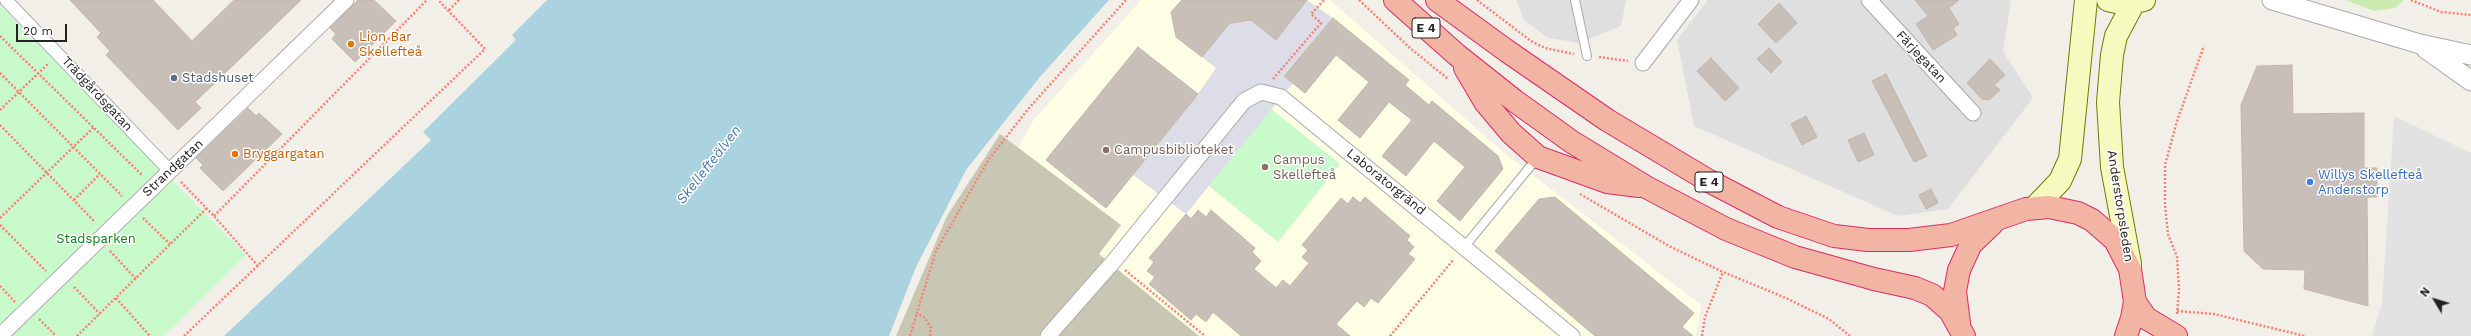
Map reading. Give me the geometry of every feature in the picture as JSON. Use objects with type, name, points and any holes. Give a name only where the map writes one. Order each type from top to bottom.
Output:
[{"type":"highway","name":"E 4","points":[[1395,0],[1457,55],[1515,101],[1572,142],[1646,187],[1726,229],[1796,257],[1874,279],[1915,288],[1932,295],[1950,311],[1963,335]]},
{"type":"highway","name":"E 4","points":[[1437,0],[1506,52],[1607,120],[1709,182],[1778,218],[1834,236],[1868,240],[1909,240],[1951,235],[2027,209]]},
{"type":"highway","points":[[1457,55],[1485,102],[1511,133],[1538,157],[1607,182],[1646,187]]},
{"type":"highway","points":[[1963,335],[1956,313],[1955,291],[1959,270],[1965,254],[1985,229],[1998,220],[2027,209],[2066,209],[2092,220],[2115,240],[2130,268],[2135,302],[2126,336]]},
{"type":"highway","points":[[2135,302],[2146,318],[2176,327]]},
{"type":"main road","points":[[2027,209],[2060,181],[2070,159],[2086,0]]},
{"type":"main road","points":[[2108,0],[2118,3],[2139,2]]},
{"type":"main road","name":"Anderstorpsleden","points":[[2130,268],[2112,167],[2108,102],[2112,55],[2116,36],[2139,2]]},
{"type":"street","name":"Trädgårdsgatan","points":[[6,0],[170,171]]},
{"type":"street","name":"Strandgatan","points":[[0,336],[132,206],[346,0]]},
{"type":"street","points":[[1643,63],[1691,0]]},
{"type":"street","name":"Färjegatan","points":[[1869,0],[1973,113]]},
{"type":"street","points":[[2272,0],[2420,44],[2471,55]]},
{"type":"street","points":[[2420,44],[2471,81]]},
{"type":"street","name":"Laboratorgränd","points":[[1262,92],[1281,97],[1572,336]]},
{"type":"street","points":[[1048,336],[1114,261],[1244,101],[1262,92]]},
{"type":"lane","points":[[1575,0],[1587,56]]},
{"type":"lane","points":[[1464,246],[1538,157]]},
{"type":"path","points":[[214,216],[427,0]]},
{"type":"path","points":[[184,336],[485,49],[438,0]]},
{"type":"path","points":[[449,10],[459,0]]},
{"type":"path","points":[[910,336],[936,252],[989,159],[1029,108],[1126,0]]},
{"type":"path","points":[[1262,92],[1321,23],[1311,14],[1324,0]]},
{"type":"path","points":[[1477,0],[1531,41],[1545,48],[1587,56],[1643,63]]},
{"type":"path","points":[[2411,0],[2441,12],[2471,15]]},
{"type":"path","points":[[0,36],[153,186]]},
{"type":"path","points":[[2176,327],[2179,289],[2177,257],[2168,234],[2165,205],[2165,165],[2177,121],[2204,46]]},
{"type":"path","points":[[0,73],[170,244]]},
{"type":"path","points":[[0,110],[38,73]]},
{"type":"path","points":[[0,125],[74,200],[136,279]]},
{"type":"path","points":[[0,218],[94,127]]},
{"type":"path","points":[[170,171],[207,208],[258,266]]},
{"type":"path","points":[[74,200],[100,174]]},
{"type":"path","points":[[78,336],[207,208]]},
{"type":"path","points":[[0,225],[100,314]]},
{"type":"path","points":[[1390,336],[1464,246]]},
{"type":"path","points":[[1114,261],[1205,336]]},
{"type":"path","points":[[1702,336],[1705,317],[1723,272]]},
{"type":"path","points":[[0,286],[56,336]]},
{"type":"path","points":[[116,298],[150,336]]},
{"type":"path","points":[[2177,311],[2214,314],[2305,336]]},
{"type":"path","points":[[917,312],[925,318],[931,328],[930,336]]},
{"type":"shaded area","name":"Campus Skellefteå","points":[[1141,0],[1330,0],[1503,152],[1701,305],[1696,336],[941,336],[934,303],[1033,121]]},
{"type":"shaded area","points":[[1307,0],[1333,18],[1284,75],[1293,83],[1186,214],[1133,175],[1198,94],[1216,68],[1202,57],[1230,23],[1251,20],[1276,40]]},
{"type":"shaded area","points":[[1516,0],[1626,0],[1621,26],[1579,43],[1548,38],[1524,20]]},
{"type":"shaded area","points":[[1708,0],[2011,0],[2003,51],[2033,98],[1948,209],[1898,216],[1694,126],[1677,40]]},
{"type":"shaded area","points":[[2394,116],[2471,153],[2471,336],[2372,336],[2382,303]]},
{"type":"shaded area","points":[[1000,134],[1121,225],[1099,254],[1199,336],[896,336],[947,216]]},
{"type":"green space","points":[[2345,0],[2404,0],[2395,8],[2374,11]]},
{"type":"green space","name":"Stadsparken","points":[[0,5],[246,255],[164,336],[7,336],[0,329]]},
{"type":"green space","points":[[1271,109],[1340,164],[1278,242],[1209,186]]},
{"type":"water","name":"Skellefteälven","points":[[547,0],[1109,0],[1039,78],[966,170],[916,267],[889,336],[224,336],[431,140],[423,132],[516,40],[512,35]]},
{"type":"building","name":"Stadshuset","points":[[70,0],[153,0],[192,41],[234,0],[301,0],[195,102],[201,108],[178,130],[106,55],[110,51],[97,37],[101,33]]},
{"type":"building","points":[[358,0],[374,0],[396,21],[355,62],[332,39],[336,34],[330,28]]},
{"type":"building","points":[[1182,0],[1307,0],[1276,40],[1251,20],[1230,23],[1202,57],[1176,37],[1171,12]]},
{"type":"building","points":[[1915,0],[1959,0],[1949,8],[1959,24],[1953,28],[1957,35],[1933,50],[1916,24],[1928,16]]},
{"type":"building","points":[[1779,3],[1797,23],[1776,43],[1758,24]]},
{"type":"building","points":[[1333,18],[1409,80],[1405,85],[1429,105],[1432,101],[1498,156],[1503,169],[1460,221],[1437,201],[1465,167],[1434,141],[1406,176],[1382,156],[1412,120],[1389,102],[1360,138],[1338,120],[1369,82],[1336,55],[1305,93],[1284,76]]},
{"type":"building","points":[[1138,47],[1198,94],[1106,208],[1046,160]]},
{"type":"building","points":[[1769,48],[1782,62],[1771,73],[1757,59]]},
{"type":"building","points":[[1711,58],[1739,88],[1725,101],[1697,71]]},
{"type":"building","points":[[1990,59],[2005,75],[1994,85],[2000,90],[1989,100],[1982,99],[1967,83]]},
{"type":"building","name":"Willys Skellefteå Anderstorp","points":[[2292,65],[2293,114],[2364,113],[2364,168],[2377,168],[2377,197],[2367,197],[2368,306],[2304,289],[2305,270],[2263,269],[2244,251],[2241,105],[2257,66]]},
{"type":"building","points":[[1886,74],[1927,156],[1914,162],[1872,81]]},
{"type":"building","points":[[248,108],[256,116],[259,113],[282,134],[223,191],[200,168],[203,165],[196,158]]},
{"type":"building","points":[[1806,116],[1817,137],[1802,145],[1791,124]]},
{"type":"building","points":[[1864,133],[1874,155],[1858,162],[1848,140]]},
{"type":"building","points":[[1931,189],[1938,203],[1926,209],[1919,195]]},
{"type":"building","points":[[1353,197],[1360,203],[1365,197],[1410,236],[1407,240],[1414,247],[1408,254],[1415,259],[1378,303],[1371,298],[1364,307],[1357,301],[1336,324],[1350,336],[1241,336],[1213,312],[1206,322],[1196,314],[1191,320],[1149,284],[1155,277],[1147,271],[1154,262],[1149,258],[1186,214],[1191,219],[1198,210],[1206,217],[1211,210],[1255,248],[1252,252],[1261,261],[1254,269],[1276,288],[1283,280],[1290,286],[1309,263],[1302,257],[1308,250],[1302,245],[1341,198],[1348,204]]},
{"type":"building","points":[[1555,197],[1694,313],[1682,327],[1693,336],[1595,336],[1495,251],[1539,199]]},
{"type":"place","name":"Lion Bar Skellefteå","points":[[351,44]]},
{"type":"place","name":"Stadshuset","points":[[174,78]]},
{"type":"place","name":"Campusbiblioteket","points":[[1106,150]]},
{"type":"place","name":"Bryggargatan","points":[[235,154]]},
{"type":"place","name":"Campus Skellefteå","points":[[1265,167]]},
{"type":"place","name":"Willys Skellefteå Anderstorp","points":[[2310,182]]}]
